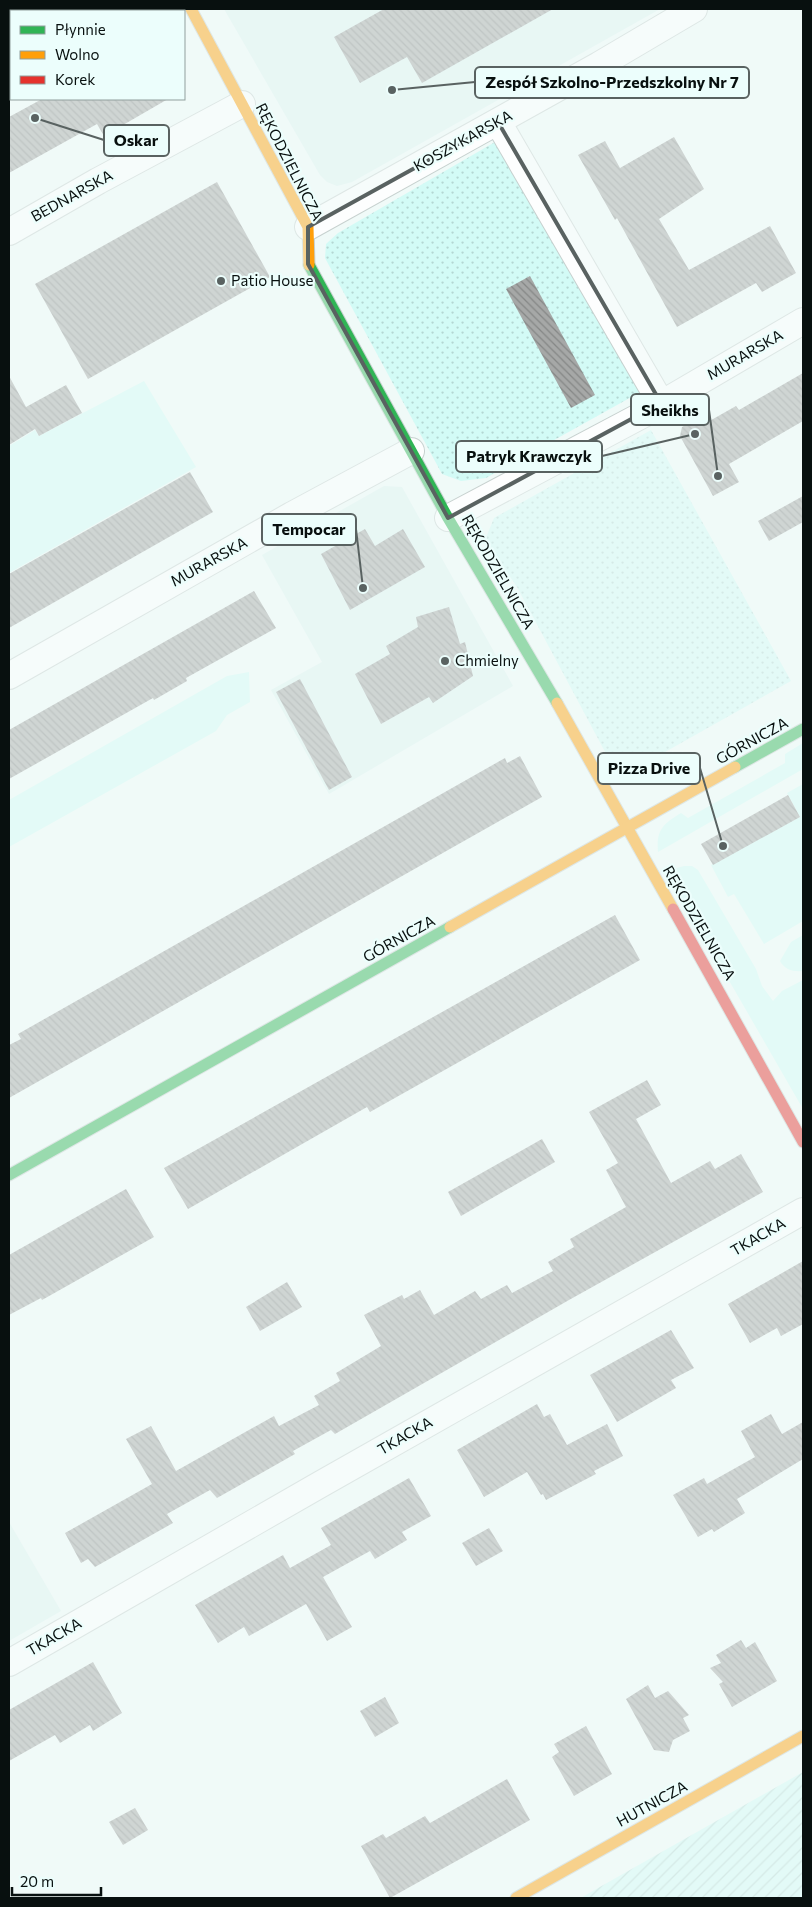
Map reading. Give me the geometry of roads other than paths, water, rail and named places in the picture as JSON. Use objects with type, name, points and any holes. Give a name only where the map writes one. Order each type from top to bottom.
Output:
[{"type":"street","name":"RĘKODZIELNICZA","points":[[190,9],[308,227],[308,264],[448,518],[573,731],[803,1142]]},
{"type":"street","name":"KOSZYKARSKA","points":[[308,227],[498,122],[694,9]]},
{"type":"street","name":"BEDNARSKA","points":[[9,232],[98,181],[242,104]]},
{"type":"street","points":[[498,122],[661,404]]},
{"type":"street","name":"MURARSKA","points":[[448,518],[661,404],[803,321]]},
{"type":"street","name":"MURARSKA","points":[[9,676],[257,535],[411,451]]},
{"type":"street","name":"GÓRNICZA","points":[[9,1175],[803,729]]},
{"type":"street","name":"TKACKA","points":[[9,1663],[803,1211]]},
{"type":"street","name":"HUTNICZA","points":[[516,1898],[803,1736]]},
{"type":"place","name":"Zespół Szkolno-Przedszkolny Nr 7","points":[[392,90]]},
{"type":"place","name":"Oskar","points":[[35,118]]},
{"type":"place","name":"Patio House","points":[[221,281]]},
{"type":"place","name":"Patryk Krawczyk","points":[[695,434]]},
{"type":"place","name":"Sheikhs","points":[[718,476]]},
{"type":"place","name":"Tempocar","points":[[363,588]]},
{"type":"place","name":"Chmielny","points":[[445,661]]},
{"type":"place","name":"Pizza Drive","points":[[723,846]]}]
